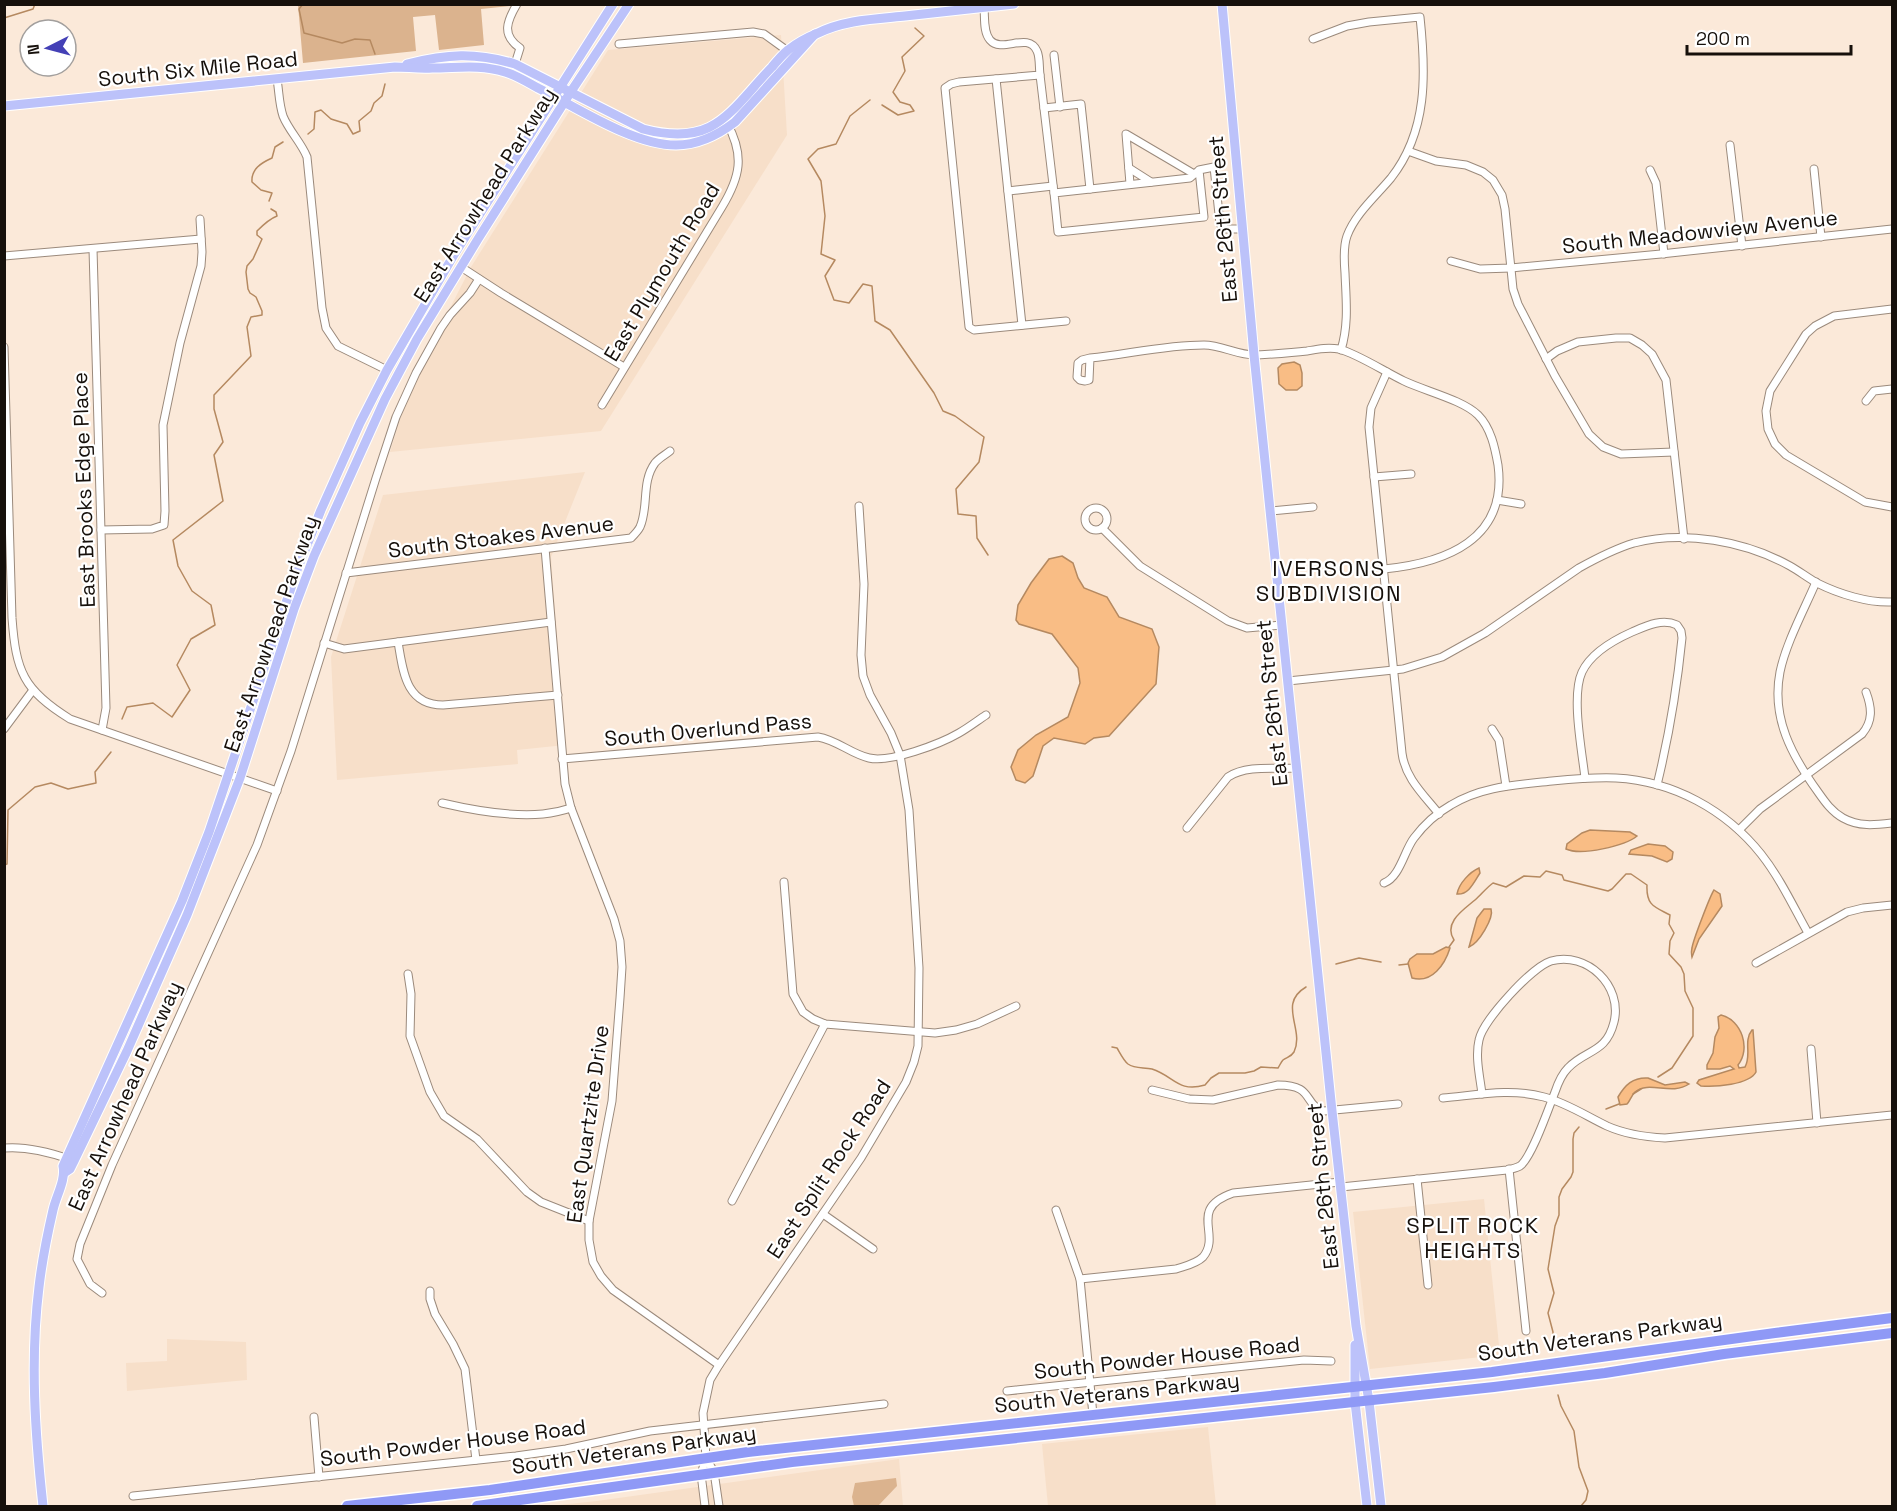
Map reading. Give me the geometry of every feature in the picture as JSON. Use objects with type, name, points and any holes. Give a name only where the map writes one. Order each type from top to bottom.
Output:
[{"type":"highway","name":"South Veterans Parkway","points":[[346,1506],[502,1488],[796,1447],[1548,1365],[1732,1338],[1893,1318]]},
{"type":"highway","name":"South Veterans Parkway","points":[[477,1506],[714,1472],[856,1455],[1529,1383],[1734,1352],[1893,1333]]},
{"type":"main road","name":"East Arrowhead Parkway","points":[[43,1506],[34,1410],[35,1330],[44,1251],[64,1173],[70,1169],[70,1160],[173,923],[209,832],[297,570],[339,468],[387,370],[455,253],[613,4]]},
{"type":"main road","name":"East Arrowhead Parkway","points":[[70,1160],[131,1041],[187,915],[240,778],[294,609],[314,556],[397,376],[461,267],[570,93],[629,4]]},
{"type":"main road","name":"South Six Mile Road","points":[[727,123],[787,50],[815,34],[850,23],[1014,4]]},
{"type":"main road","name":"East 26th Street","points":[[1222,4],[1254,355],[1361,1387],[1369,1401],[1381,1506]]},
{"type":"main road","name":"South Six Mile Road","points":[[395,67],[432,69],[460,66],[508,72],[624,132],[658,143],[677,145],[710,138],[797,56],[815,34]]},
{"type":"main road","name":"South Six Mile Road","points":[[4,106],[395,67],[431,58],[482,55],[515,64],[643,129],[661,134],[679,134],[727,123]]},
{"type":"main road","points":[[461,267],[458,257],[482,221],[488,200]]},
{"type":"main road","points":[[346,483],[353,453],[388,380],[387,370]]},
{"type":"main road","name":"East 26th Street","points":[[1361,1387],[1355,1402],[1367,1506]]},
{"type":"street","points":[[515,64],[520,48],[508,38],[508,28],[518,4]]},
{"type":"street","points":[[984,8],[986,30],[990,40],[998,45],[1021,42],[1031,44],[1037,52],[1058,232],[1204,217],[1197,172]]},
{"type":"street","points":[[1313,39],[1347,26],[1420,17],[1424,59],[1420,117],[1401,165],[1359,216],[1347,236],[1345,268],[1347,327],[1341,350]]},
{"type":"street","points":[[619,44],[753,32],[776,40],[797,56]]},
{"type":"street","points":[[1054,55],[1060,107]]},
{"type":"street","points":[[1040,75],[959,82],[945,88],[968,320],[969,327],[974,330],[1066,321]]},
{"type":"street","points":[[277,79],[280,106],[284,117],[307,157],[326,328],[338,346],[387,370]]},
{"type":"street","points":[[996,79],[1022,325]]},
{"type":"street","points":[[1044,108],[1081,104],[1090,189]]},
{"type":"street","name":"East Plymouth Road","points":[[602,405],[736,181],[737,153],[734,135],[727,123]]},
{"type":"street","points":[[1130,184],[1126,134],[1197,172]]},
{"type":"street","points":[[1730,145],[1742,246]]},
{"type":"street","points":[[1408,151],[1436,161],[1466,165],[1483,172],[1493,180],[1502,195],[1505,209],[1513,289],[1518,304],[1583,426],[1595,441],[1621,454],[1674,452]]},
{"type":"street","points":[[1008,191],[1090,189],[1190,178],[1197,172],[1214,167],[1220,224],[1226,229],[1242,229]]},
{"type":"street","points":[[1129,168],[1151,182]]},
{"type":"street","points":[[1814,169],[1821,237]]},
{"type":"street","points":[[1650,170],[1656,183],[1664,254]]},
{"type":"street","points":[[101,530],[152,529],[164,525],[163,425],[180,343],[201,266],[200,219]]},
{"type":"street","name":"South Meadowview Avenue","points":[[1451,261],[1480,269],[1511,268],[1893,229]]},
{"type":"street","points":[[4,256],[201,239]]},
{"type":"street","name":"East Brooks Edge Place","points":[[93,249],[106,708],[102,730]]},
{"type":"street","points":[[461,267],[624,367]]},
{"type":"street","name":"East Arrowhead Parkway","points":[[102,1293],[90,1284],[77,1259],[80,1244],[117,1155],[237,890],[277,791],[396,417],[441,328],[479,279]]},
{"type":"street","points":[[1893,309],[1834,316],[1815,326],[1806,334],[1770,391],[1766,411],[1768,429],[1775,444],[1786,455],[1865,502],[1893,507]]},
{"type":"street","points":[[1546,359],[1557,351],[1578,342],[1630,338],[1652,354],[1666,380],[1684,539]]},
{"type":"street","points":[[1090,358],[1200,345],[1254,355],[1322,348],[1341,350],[1468,407],[1480,416],[1490,434],[1495,450],[1499,476],[1497,500],[1492,513],[1482,531],[1448,555],[1426,563],[1384,569]]},
{"type":"street","points":[[4,348],[14,650],[19,666],[33,690],[44,701],[70,719],[277,791]]},
{"type":"street","points":[[1387,372],[1369,418],[1405,766],[1413,782],[1439,814]]},
{"type":"street","points":[[1866,401],[1874,391],[1893,389]]},
{"type":"street","name":"South Stoakes Avenue","points":[[346,573],[631,538],[639,528],[644,512],[650,472],[656,461],[670,451]]},
{"type":"street","points":[[1374,477],[1411,474]]},
{"type":"street","points":[[1497,500],[1521,504]]},
{"type":"street","name":"East Split Rock Road","points":[[714,1472],[706,1458],[703,1424],[705,1396],[710,1380],[861,1158],[906,1082],[916,1055],[919,1033],[919,968],[911,826],[907,788],[900,755],[870,695],[862,668],[864,584],[859,506]]},
{"type":"street","points":[[1271,511],[1313,507]]},
{"type":"street","points":[[1102,528],[1140,566],[1228,621],[1247,628],[1282,626]]},
{"type":"street","points":[[1288,681],[1394,670],[1442,657],[1464,646],[1579,568],[1616,549],[1652,540],[1684,539],[1728,543],[1761,553],[1833,590],[1867,599],[1893,602]]},
{"type":"street","name":"East Quartzite Drive","points":[[545,548],[565,784],[571,808],[614,919],[620,941],[622,967],[612,1101],[589,1221],[589,1240],[593,1262],[606,1283],[622,1298],[719,1365]]},
{"type":"street","points":[[1816,582],[1784,658],[1779,684],[1782,727],[1791,751],[1830,808],[1841,817],[1861,825],[1893,823]]},
{"type":"street","points":[[324,643],[344,649],[551,622]]},
{"type":"street","points":[[1585,778],[1578,703],[1582,672],[1595,655],[1626,635],[1645,627],[1667,622],[1677,625],[1682,638],[1672,715],[1657,785]]},
{"type":"street","points":[[398,642],[408,686],[416,695],[432,704],[558,695]]},
{"type":"street","points":[[4,729],[33,690]]},
{"type":"street","points":[[1739,830],[1760,809],[1853,741],[1868,726],[1870,705],[1866,692]]},
{"type":"street","name":"South Overlund Pass","points":[[562,759],[818,736],[837,742],[866,758],[885,758],[922,749],[945,740],[986,714]]},
{"type":"street","points":[[1492,729],[1499,740],[1506,786]]},
{"type":"street","points":[[1187,828],[1228,777],[1234,773],[1248,770],[1297,768]]},
{"type":"street","points":[[1384,883],[1393,877],[1414,837],[1439,814],[1468,796],[1506,786],[1585,778],[1618,778],[1657,785],[1701,802],[1721,815],[1739,830],[1769,865],[1808,933]]},
{"type":"street","points":[[442,803],[500,813],[541,814],[571,808]]},
{"type":"street","points":[[784,882],[793,994],[803,1012],[813,1019],[825,1024],[935,1033],[977,1024],[1016,1006]]},
{"type":"street","points":[[1756,963],[1847,912],[1893,904]]},
{"type":"street","points":[[1080,1279],[1176,1269],[1191,1264],[1202,1257],[1208,1248],[1208,1214],[1212,1205],[1221,1197],[1233,1193],[1417,1179],[1520,1166],[1526,1159],[1561,1078],[1569,1067],[1605,1042],[1612,1027],[1616,1014],[1613,993],[1602,976],[1587,965],[1567,960],[1553,961],[1536,970],[1486,1024],[1480,1036],[1478,1050],[1482,1094]]},
{"type":"street","points":[[408,974],[411,994],[410,1031],[430,1092],[444,1116],[477,1139],[527,1191],[541,1202],[589,1221]]},
{"type":"street","points":[[732,1201],[825,1024]]},
{"type":"street","points":[[1811,1049],[1817,1123]]},
{"type":"street","points":[[1152,1090],[1189,1099],[1213,1100],[1287,1085],[1302,1089],[1319,1110],[1332,1111],[1398,1104]]},
{"type":"street","points":[[1443,1098],[1515,1093],[1552,1100],[1618,1130],[1656,1138],[1682,1138],[1893,1115]]},
{"type":"street","points":[[4,1148],[30,1149],[70,1160]]},
{"type":"street","points":[[1509,1169],[1526,1331]]},
{"type":"street","points":[[1417,1179],[1428,1285]]},
{"type":"street","points":[[1056,1209],[1080,1279],[1093,1415]]},
{"type":"street","points":[[822,1214],[873,1249]]},
{"type":"street","points":[[430,1291],[435,1314],[465,1369],[476,1460]]},
{"type":"street","name":"South Powder House Road","points":[[1007,1390],[1304,1360],[1331,1361]]},
{"type":"street","name":"South Powder House Road","points":[[134,1496],[566,1449],[650,1431],[884,1404]]},
{"type":"street","points":[[314,1417],[319,1477]]},
{"type":"street","points":[[705,1506],[701,1474],[706,1458]]},
{"type":"street","points":[[714,1472],[719,1506]]},
{"type":"shaded area","points":[[298,5],[520,5],[481,9],[484,45],[439,50],[435,15],[413,17],[416,51],[303,63]]},
{"type":"shaded area","points":[[781,35],[787,135],[601,431],[390,452],[401,416],[429,349],[471,267],[608,50]]},
{"type":"shaded area","points":[[1294,362],[1300,365],[1302,386],[1297,390],[1286,390],[1279,384],[1278,368],[1282,364]]},
{"type":"shaded area","points":[[585,472],[551,557],[565,745],[517,750],[518,764],[337,780],[331,657],[383,495]]},
{"type":"shaded area","points":[[1062,556],[1073,563],[1084,588],[1107,597],[1119,617],[1152,629],[1159,647],[1156,684],[1109,736],[1094,738],[1085,744],[1054,738],[1043,746],[1033,776],[1025,783],[1016,780],[1011,767],[1018,750],[1036,735],[1068,717],[1080,683],[1078,668],[1052,634],[1019,624],[1016,620],[1018,605],[1031,583],[1049,559]]},
{"type":"shaded area","points":[[1590,830],[1630,832],[1637,836],[1603,849],[1573,851],[1566,849],[1567,844]]},
{"type":"shaded area","points":[[1648,844],[1665,846],[1673,852],[1672,859],[1667,862],[1652,856],[1629,854],[1631,850]]},
{"type":"shaded area","points":[[1479,868],[1480,873],[1471,887],[1457,894],[1465,878]]},
{"type":"shaded area","points":[[1714,890],[1720,894],[1722,906],[1699,939],[1692,957],[1691,951],[1695,936]]},
{"type":"shaded area","points":[[1484,909],[1491,909],[1488,924],[1477,941],[1469,947],[1477,918]]},
{"type":"shaded area","points":[[1446,947],[1450,948],[1448,954],[1437,971],[1426,978],[1412,978],[1408,963],[1410,959],[1417,954],[1433,954]]},
{"type":"shaded area","points":[[1721,1015],[1734,1023],[1742,1036],[1744,1051],[1738,1065],[1739,1068],[1745,1067],[1747,1062],[1748,1039],[1753,1030],[1756,1072],[1746,1080],[1739,1082],[1701,1086],[1697,1083],[1699,1080],[1734,1069],[1730,1066],[1707,1069],[1719,1028],[1718,1017]]},
{"type":"shaded area","points":[[1648,1078],[1665,1085],[1685,1082],[1689,1084],[1675,1089],[1647,1087],[1635,1092],[1627,1104],[1620,1105],[1618,1097],[1627,1085],[1634,1080]]},
{"type":"shaded area","points":[[1484,1199],[1500,1355],[1370,1369],[1353,1212]]},
{"type":"shaded area","points":[[167,1339],[246,1342],[247,1380],[127,1391],[126,1363],[167,1361]]},
{"type":"shaded area","points":[[1208,1427],[1216,1506],[1048,1506],[1042,1444]]},
{"type":"shaded area","points":[[899,1459],[903,1506],[549,1506],[597,1501]]},
{"type":"shaded area","points":[[896,1478],[897,1486],[878,1506],[854,1506],[852,1497],[855,1483]]},
{"type":"waterway","points":[[4,18],[33,9],[35,4]]},
{"type":"waterway","points":[[303,4],[299,9],[304,33],[342,43],[355,39],[370,40],[375,54]]},
{"type":"waterway","points":[[882,105],[898,115],[914,111],[910,105],[900,102],[893,92],[905,71],[902,57],[924,36],[915,28]]},
{"type":"waterway","points":[[308,134],[314,129],[315,112],[321,110],[331,119],[347,124],[353,134],[360,131],[359,121],[371,111],[374,103],[382,96],[385,84]]},
{"type":"waterway","points":[[870,100],[850,116],[836,144],[818,149],[808,159],[821,181],[825,216],[821,254],[835,260],[825,276],[834,300],[849,303],[863,284],[872,286],[875,321],[890,330],[934,393],[943,411],[955,416],[984,437],[979,462],[956,489],[958,514],[976,516],[977,538],[988,555]]},
{"type":"waterway","points":[[269,201],[272,193],[261,190],[252,182],[252,177],[258,167],[272,158],[275,147],[283,142]]},
{"type":"waterway","points":[[122,719],[127,707],[153,703],[172,717],[190,690],[177,665],[191,639],[215,625],[211,605],[192,591],[178,566],[173,540],[223,501],[214,455],[223,442],[214,409],[214,395],[251,356],[247,327],[251,317],[262,315],[262,311],[256,297],[248,289],[246,272],[262,239],[257,235],[257,231],[277,216],[276,212],[271,209]]},
{"type":"waterway","points":[[4,865],[7,864],[8,810],[35,787],[51,783],[68,789],[96,783],[95,772],[111,752]]},
{"type":"waterway","points":[[1449,947],[1454,940],[1451,928],[1456,917],[1493,883],[1506,887],[1524,876],[1540,877],[1546,871],[1562,875],[1564,880],[1608,891],[1626,874],[1631,874],[1647,885],[1648,897],[1652,905],[1670,915],[1669,924],[1674,933],[1670,941],[1669,954],[1681,967],[1684,974],[1685,991],[1693,1008],[1693,1036],[1672,1068],[1658,1077]]},
{"type":"waterway","points":[[1336,964],[1359,958],[1381,962]]},
{"type":"waterway","points":[[1399,965],[1408,964]]},
{"type":"waterway","points":[[1112,1047],[1117,1048],[1131,1066],[1152,1069],[1188,1087],[1205,1085],[1219,1073],[1245,1073],[1261,1067],[1278,1068],[1283,1060],[1294,1052],[1296,1035],[1293,1001],[1306,987]]},
{"type":"waterway","points":[[1633,1094],[1641,1089]]},
{"type":"waterway","points":[[1606,1109],[1619,1104]]},
{"type":"waterway","points":[[1552,1344],[1553,1332],[1548,1313],[1554,1293],[1548,1269],[1559,1215],[1559,1197],[1573,1172],[1573,1139],[1579,1127]]},
{"type":"waterway","points":[[1558,1395],[1574,1431],[1579,1467],[1588,1491],[1586,1500],[1581,1506]]},
{"type":"district","name":"IVERSONS SUBDIVISION","points":[[1329,580]]},
{"type":"district","name":"SPLIT ROCK HEIGHTS","points":[[1473,1238]]}]
